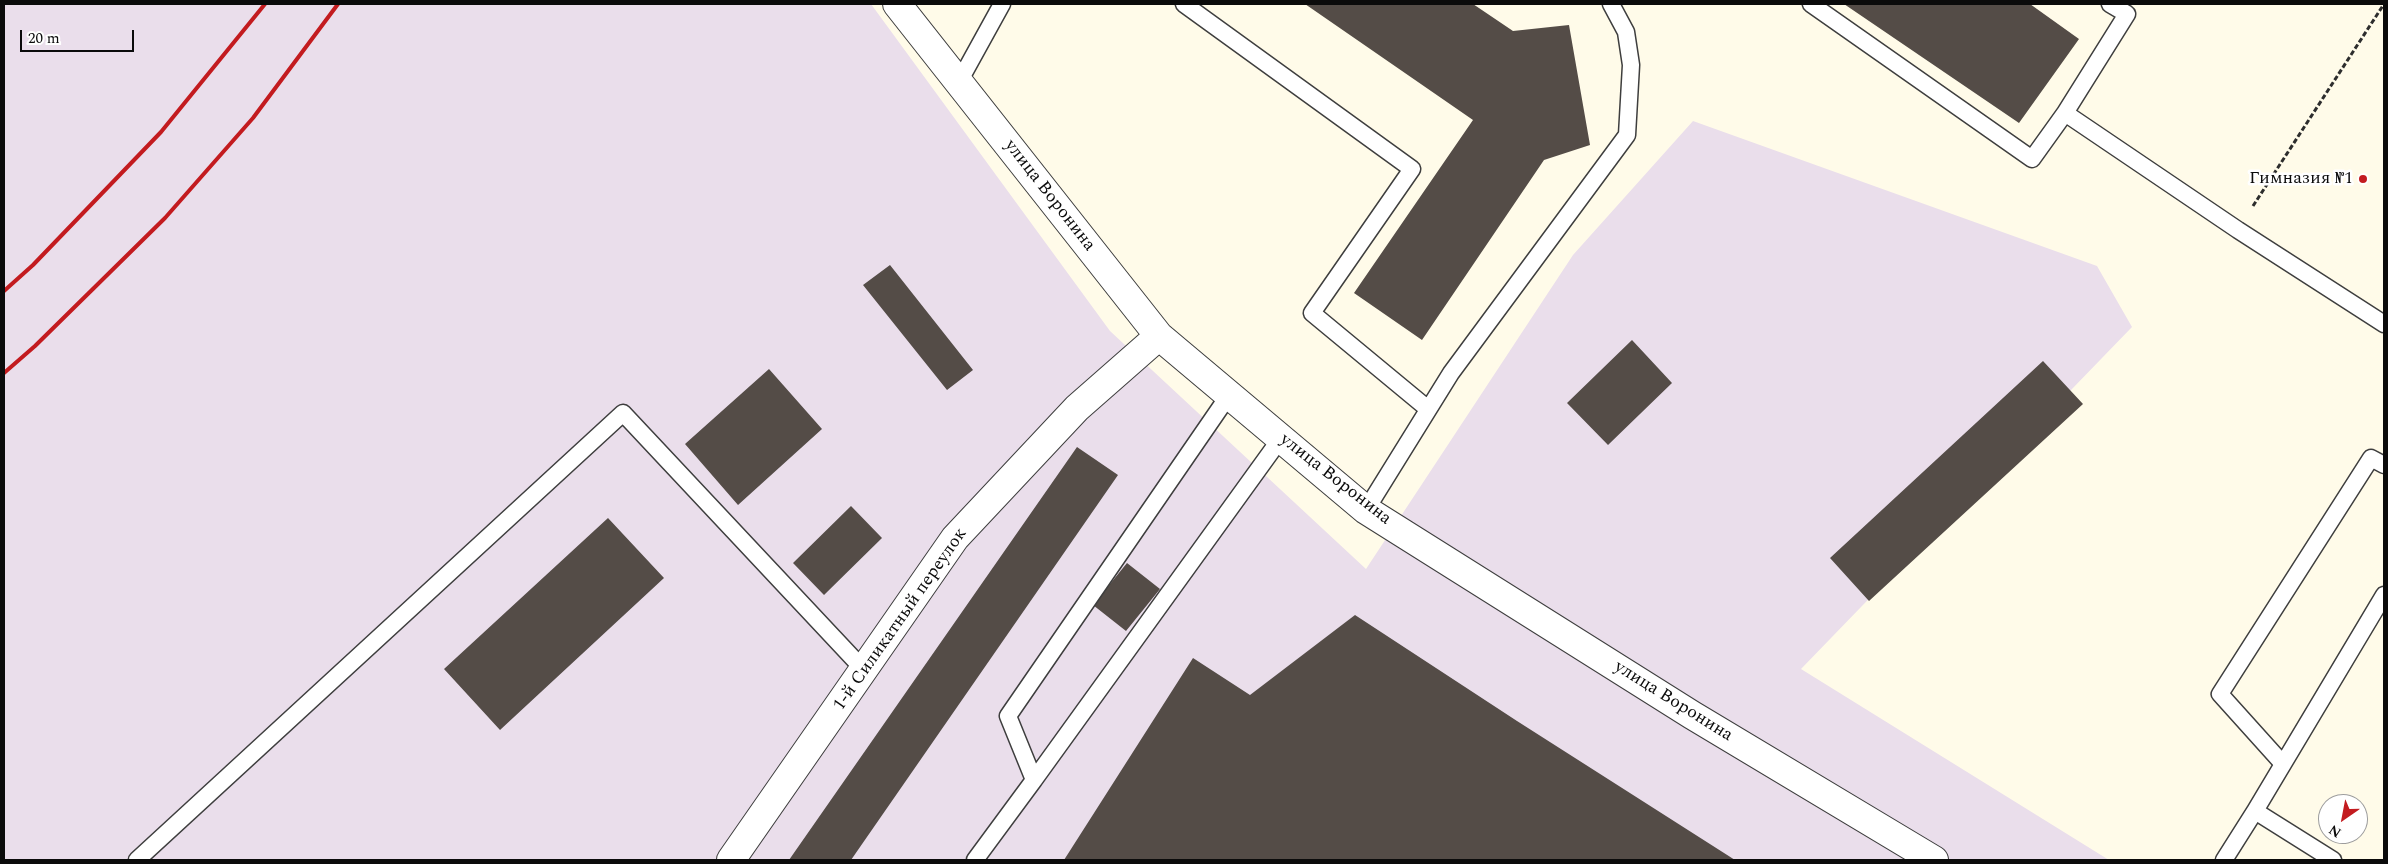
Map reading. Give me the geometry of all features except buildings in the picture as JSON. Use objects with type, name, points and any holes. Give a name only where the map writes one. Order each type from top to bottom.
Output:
[{"type":"street","name":"улица Воронина","points":[[897,4],[1159,336],[1366,510],[1692,714],[1934,860]]},
{"type":"street","name":"1-й Силикатный переулок","points":[[731,860],[865,671],[956,538],[1077,408],[1159,336]]},
{"type":"lane","points":[[959,82],[1002,4]]},
{"type":"lane","points":[[1184,4],[1412,168],[1312,313],[1428,409]]},
{"type":"lane","points":[[1366,510],[1462,357],[1627,135],[1631,65],[1626,32],[1611,4]]},
{"type":"lane","points":[[1811,4],[2032,159],[2066,113],[2127,14],[2110,4]]},
{"type":"lane","points":[[2066,113],[2238,230],[2384,324]]},
{"type":"lane","points":[[1034,780],[1008,716],[1229,395]]},
{"type":"lane","points":[[137,860],[623,413],[865,671]]},
{"type":"lane","points":[[976,860],[1281,438]]},
{"type":"lane","points":[[2283,764],[2220,694],[2371,458],[2384,465]]},
{"type":"lane","points":[[2224,860],[2255,812],[2384,595]]},
{"type":"lane","points":[[2255,812],[2334,860]]},
{"type":"path","points":[[2238,230],[2384,4]]},
{"type":"shaded area","points":[[4,4],[871,4],[1110,331],[1366,569],[1573,255],[1693,121],[2097,266],[2132,327],[1801,669],[2109,860],[4,860]]},
{"type":"railway","points":[[4,291],[33,265],[161,132],[265,4]]},
{"type":"railway","points":[[4,373],[35,346],[165,218],[253,118],[338,4]]},
{"type":"place","name":"Гимназия №1","points":[[2363,179]]}]
